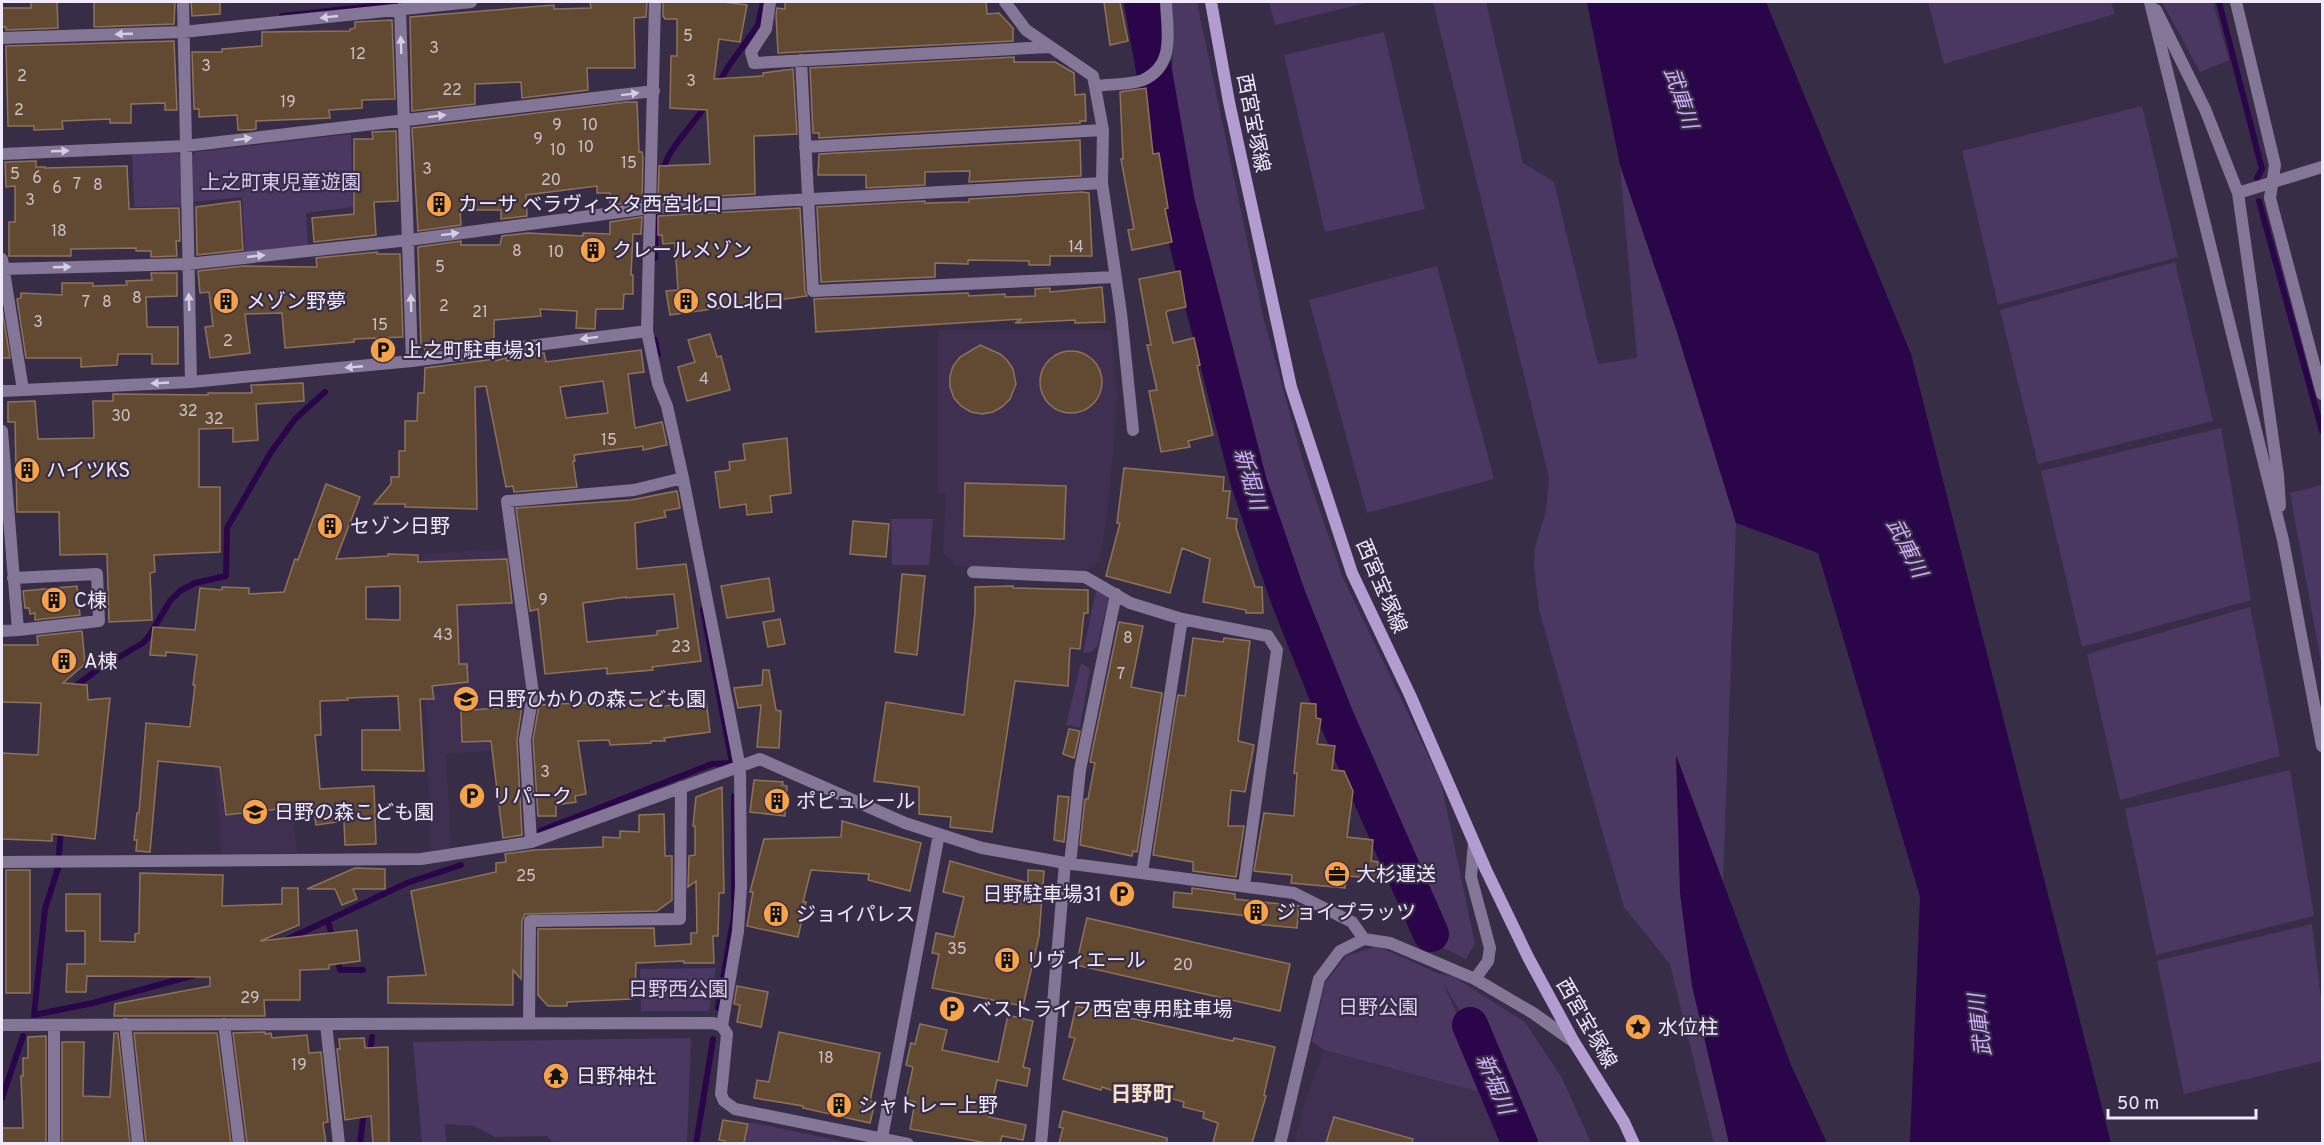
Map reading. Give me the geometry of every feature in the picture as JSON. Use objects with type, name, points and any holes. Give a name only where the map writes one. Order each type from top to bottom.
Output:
[{"type":"main road","name":"西宮宝塚線","points":[[1211,2],[1233,125],[1291,387],[1352,573],[1410,695],[1474,843],[1528,957],[1574,1042],[1624,1122],[1634,1143]]},
{"type":"street","points":[[183,2],[191,382]]},
{"type":"street","points":[[2,38],[183,32],[471,2]]},
{"type":"street","points":[[655,2],[647,331],[657,384],[667,406],[683,478],[740,768],[738,932],[722,1026]]},
{"type":"street","points":[[770,2],[766,29],[752,52],[754,63],[1049,47]]},
{"type":"street","points":[[1005,2],[1026,30],[1093,76],[1096,86],[1103,130],[1102,183],[1121,313],[1133,430]]},
{"type":"street","points":[[1096,86],[1142,80],[1159,69],[1164,62],[1167,50],[1166,2]]},
{"type":"street","points":[[2151,2],[2205,109],[2238,193],[2278,475],[2283,540]]},
{"type":"street","points":[[2151,2],[2283,540],[2322,746]]},
{"type":"street","points":[[2236,2],[2275,165],[2270,198],[2322,388]]},
{"type":"street","points":[[400,9],[412,362]]},
{"type":"street","points":[[801,60],[813,291],[1115,277]]},
{"type":"street","points":[[2,154],[185,146],[654,91]]},
{"type":"street","points":[[805,147],[1103,130]]},
{"type":"street","points":[[2238,193],[2322,167]]},
{"type":"street","points":[[23,390],[2,264],[188,264],[409,240],[650,208],[1102,183]]},
{"type":"street","points":[[2,391],[191,382],[412,362],[647,331]]},
{"type":"street","points":[[2,431],[5,511],[18,630]]},
{"type":"street","points":[[531,842],[525,740],[533,694],[507,501],[634,490],[683,478]]},
{"type":"street","points":[[973,572],[1085,577],[1130,603],[1182,620],[1268,636],[1276,650],[1245,886]]},
{"type":"street","points":[[2,632],[99,621],[97,574],[14,578]]},
{"type":"street","points":[[1041,1143],[1068,864],[1080,770],[1116,594]]},
{"type":"street","points":[[1142,872],[1182,620]]},
{"type":"street","points":[[2,862],[421,859],[531,842],[760,759],[905,823],[982,848],[1068,864],[1294,893],[1352,922],[1364,939]]},
{"type":"street","points":[[529,1023],[530,921],[680,919],[681,787]]},
{"type":"street","points":[[887,1141],[939,834]]},
{"type":"street","points":[[1474,843],[1471,878],[1490,948],[1488,961],[1475,980]]},
{"type":"street","points":[[1280,1143],[1319,979],[1340,951],[1364,939],[1390,943],[1475,980],[1533,1013],[1574,1042]]},
{"type":"street","points":[[2,1025],[713,1023],[722,1026],[727,1034],[721,1094],[735,1109],[887,1141],[908,1143]]},
{"type":"street","points":[[125,1024],[138,1143]]},
{"type":"street","points":[[224,1024],[239,1143]]},
{"type":"street","points":[[326,1024],[339,1143]]},
{"type":"street","points":[[54,1025],[54,1143]]},
{"type":"shaded area","points":[[938,330],[1111,330],[1118,398],[1109,498],[1100,561],[1086,571],[955,566],[943,552],[946,493],[938,493]]},
{"type":"shaded area","name":"日野ひかりの森こども園","points":[[505,549],[527,697],[485,700],[491,751],[446,754],[451,848],[430,850],[422,554]]},
{"type":"shaded area","name":"日野の森こども園","points":[[213,739],[284,741],[297,853],[221,854]]},
{"type":"shaded area","points":[[1324,1050],[1494,1096],[1509,1143],[1294,1144],[1303,1108]]},
{"type":"green space","points":[[1172,2],[1197,2],[1263,316],[1304,465],[1343,578],[1441,782],[1475,944],[1466,959],[1420,937],[1283,618],[1248,522],[1204,263],[1162,79],[1173,65]]},
{"type":"green space","points":[[1269,2],[1370,2],[1275,25]]},
{"type":"green space","points":[[1433,2],[1486,2],[1523,163],[1554,182],[1598,364],[1637,358],[1620,165],[1676,329],[1736,523],[1723,883],[1677,758],[1729,1143],[1714,1143],[1670,964],[1624,907],[1539,610],[1534,565],[1535,547],[1546,511],[1549,478]]},
{"type":"green space","points":[[1928,2],[2111,2],[2115,14],[1944,64]]},
{"type":"green space","points":[[2162,2],[2213,2],[2229,60],[2200,72]]},
{"type":"green space","points":[[1384,32],[1425,209],[1325,232],[1284,55]]},
{"type":"green space","points":[[2142,106],[2178,257],[1998,305],[1962,151]]},
{"type":"green space","name":"上之町東児童遊園","points":[[351,134],[353,207],[306,213],[308,245],[245,252],[242,197],[193,202],[193,155],[196,152]]},
{"type":"green space","points":[[177,153],[180,157],[182,206],[134,207],[132,154]]},
{"type":"green space","points":[[2175,262],[2213,421],[2038,464],[2000,310]]},
{"type":"green space","points":[[1437,266],[1494,479],[1367,513],[1309,300]]},
{"type":"green space","points":[[2221,428],[2251,600],[2082,647],[2041,471]]},
{"type":"green space","points":[[2322,485],[2322,667],[2290,493]]},
{"type":"green space","points":[[891,519],[933,519],[929,565],[892,565]]},
{"type":"green space","points":[[1096,591],[1109,596],[1097,647],[1091,652],[1083,653]]},
{"type":"green space","points":[[2250,607],[2280,756],[2120,800],[2087,654]]},
{"type":"green space","points":[[1081,663],[1090,669],[1080,727],[1066,725]]},
{"type":"green space","points":[[2290,770],[2314,916],[2156,955],[2125,809]]},
{"type":"green space","points":[[2312,924],[2322,1007],[2322,1061],[2184,1094],[2157,961]]},
{"type":"green space","name":"日野公園","points":[[1377,946],[1437,973],[1454,977],[1525,1022],[1562,1078],[1591,1143],[1526,1143],[1505,1089],[1442,981],[1494,1096],[1324,1050],[1312,1042],[1325,983],[1346,956]]},
{"type":"green space","name":"日野西公園","points":[[716,968],[709,1011],[641,1011],[640,969]]},
{"type":"green space","name":"日野神社","points":[[691,1038],[687,1143],[553,1143],[547,1136],[495,1137],[474,1126],[445,1124],[446,1143],[422,1143],[413,1042]]},
{"type":"green space","points":[[750,1122],[850,1143],[745,1143]]},
{"type":"water","name":"武庫川","points":[[1587,2],[1766,2],[1911,354],[2111,1143],[1910,1143],[1920,897],[1818,553],[1736,523],[1676,329],[1620,165]]},
{"type":"water","points":[[1676,755],[1791,1065],[1827,1143],[1729,1143],[1692,986],[1680,893]]},
{"type":"building","points":[[31,2],[57,2],[58,28],[6,30],[6,27],[2,27],[2,8],[31,8]]},
{"type":"building","points":[[94,2],[175,2],[174,24],[94,27]]},
{"type":"building","points":[[191,2],[220,2],[220,14],[192,16]]},
{"type":"building","points":[[590,2],[647,2],[646,17],[634,18],[635,68],[587,68],[588,90],[522,98],[521,82],[475,84],[475,104],[412,111],[410,17],[554,5],[554,9],[591,8]]},
{"type":"building","points":[[663,2],[723,2],[747,5],[740,42],[719,39],[714,79],[763,76],[763,73],[793,69],[797,134],[754,136],[755,194],[658,199],[659,166],[710,164],[707,110],[670,108],[671,56],[677,56],[677,19],[665,19]]},
{"type":"building","points":[[785,2],[986,2],[987,14],[999,13],[1013,28],[1013,41],[778,53],[776,15],[777,8],[785,9]]},
{"type":"building","points":[[1104,2],[1120,2],[1128,41],[1110,45]]},
{"type":"building","points":[[392,20],[395,99],[362,100],[362,108],[329,110],[330,118],[256,121],[256,129],[251,130],[238,130],[237,115],[199,117],[199,109],[194,109],[192,52],[222,52],[222,49],[262,46],[262,32],[350,31],[355,28],[355,22]]},
{"type":"building","points":[[174,41],[177,110],[165,110],[165,103],[131,104],[131,123],[110,123],[110,119],[62,121],[63,129],[34,130],[34,126],[8,126],[6,46]]},
{"type":"building","points":[[1014,57],[1014,62],[1055,62],[1074,73],[1075,95],[1085,94],[1086,121],[819,138],[819,133],[813,133],[810,68]]},
{"type":"building","points":[[1146,88],[1153,154],[1159,153],[1168,208],[1165,209],[1172,242],[1132,250],[1128,230],[1134,229],[1121,159],[1123,159],[1120,92]]},
{"type":"building","points":[[637,102],[639,152],[642,152],[643,158],[642,201],[610,205],[610,193],[597,193],[597,186],[526,195],[527,216],[501,219],[501,210],[460,210],[461,225],[418,231],[412,128]]},
{"type":"building","points":[[396,131],[398,201],[374,202],[376,235],[314,242],[312,218],[354,214],[354,139],[373,139],[372,132]]},
{"type":"building","points":[[1080,140],[1081,176],[969,182],[970,171],[925,172],[925,185],[866,188],[866,175],[818,175],[819,154]]},
{"type":"building","points":[[36,161],[36,167],[45,168],[127,166],[129,209],[179,208],[180,241],[176,241],[177,256],[151,257],[151,251],[136,251],[136,248],[71,249],[71,256],[9,256],[9,222],[15,222],[15,186],[6,187],[5,162]]},
{"type":"building","points":[[1089,193],[1092,256],[1050,256],[1050,265],[1029,265],[1029,261],[968,260],[968,264],[935,263],[935,277],[821,282],[817,207],[925,201],[925,203],[969,202],[969,199]]},
{"type":"building","points":[[240,201],[243,250],[197,255],[196,207]]},
{"type":"building","points":[[800,208],[807,296],[670,315],[666,291],[678,290],[675,243],[663,244],[662,235],[658,235],[658,216]]},
{"type":"building","points":[[642,217],[641,234],[633,234],[631,275],[633,275],[633,294],[624,294],[623,309],[596,309],[595,329],[576,328],[577,311],[540,309],[541,316],[494,320],[494,342],[425,351],[425,347],[421,348],[418,247],[461,241],[461,245],[500,245],[502,236],[528,233],[583,236],[583,233],[610,234],[610,222]]},
{"type":"building","points":[[377,252],[377,254],[400,254],[403,337],[354,339],[354,342],[285,348],[282,313],[245,314],[250,353],[210,358],[205,327],[213,326],[209,292],[200,293],[198,271],[243,266],[317,267],[316,258]]},
{"type":"building","points":[[1180,271],[1186,307],[1166,313],[1173,343],[1194,338],[1200,365],[1197,366],[1213,435],[1188,441],[1190,447],[1161,452],[1149,391],[1157,390],[1147,345],[1151,345],[1139,279]]},
{"type":"building","points":[[151,273],[177,273],[177,296],[146,297],[147,327],[178,327],[178,364],[152,364],[152,354],[118,354],[117,365],[81,367],[81,358],[26,358],[17,299],[21,298],[21,293],[62,295],[62,283],[93,283],[93,286],[127,285],[126,281],[152,280]]},
{"type":"building","points":[[1102,287],[1105,322],[1075,323],[1075,320],[1015,323],[1022,319],[816,332],[814,299],[968,293],[969,296],[1005,294],[1005,297],[1035,296],[1035,289],[1050,288],[1050,292]]},
{"type":"building","points":[[2,308],[10,358],[2,358]]},
{"type":"building","points":[[710,334],[717,357],[721,356],[730,390],[687,401],[678,367],[695,362],[688,340]]},
{"type":"building","points":[[980,345],[1000,354],[1007,360],[1013,369],[1016,384],[1010,399],[1002,407],[982,414],[971,412],[961,406],[954,398],[950,387],[953,366],[960,357]]},
{"type":"building","points":[[641,350],[644,372],[628,374],[635,428],[662,422],[667,445],[643,450],[643,446],[574,455],[577,487],[514,492],[513,486],[506,487],[486,386],[475,387],[477,509],[374,504],[391,484],[391,477],[399,477],[399,451],[405,451],[405,421],[417,421],[418,393],[424,393],[425,368],[506,358],[507,361],[544,353],[546,362]],"holes":[[[603,381],[608,413],[566,418],[560,387]]]},
{"type":"building","points":[[1071,351],[1083,353],[1093,360],[1100,370],[1102,382],[1100,394],[1093,404],[1083,411],[1071,413],[1059,411],[1049,404],[1042,394],[1040,382],[1042,370],[1049,360],[1059,353]]},
{"type":"building","points":[[303,383],[304,401],[256,404],[258,440],[233,442],[233,428],[199,429],[199,487],[220,487],[220,552],[154,555],[155,572],[150,573],[152,620],[109,622],[107,554],[60,555],[59,512],[17,512],[15,422],[8,422],[8,402],[35,401],[38,439],[94,438],[93,401],[113,401],[113,394],[252,393],[251,385]]},
{"type":"building","points":[[787,438],[791,493],[770,496],[772,512],[747,515],[746,504],[720,508],[715,472],[730,470],[729,462],[745,460],[743,444]]},
{"type":"building","points":[[1124,468],[1224,477],[1223,491],[1230,491],[1227,518],[1237,519],[1236,528],[1255,587],[1262,587],[1263,613],[1246,613],[1246,610],[1203,602],[1210,559],[1182,548],[1170,593],[1106,576],[1120,523],[1117,523]]},
{"type":"building","points":[[965,483],[1066,486],[1064,539],[964,536]]},
{"type":"building","points":[[326,484],[360,497],[336,559],[388,556],[388,554],[418,555],[418,562],[507,559],[512,603],[457,605],[459,664],[467,664],[468,682],[432,686],[434,699],[420,699],[424,771],[362,770],[362,730],[400,730],[398,696],[320,701],[321,735],[315,735],[320,789],[374,786],[376,844],[345,845],[344,821],[316,825],[313,805],[298,807],[296,801],[296,807],[226,815],[220,767],[158,761],[150,852],[136,851],[137,840],[134,840],[137,813],[139,813],[146,723],[190,727],[195,685],[193,685],[197,655],[166,652],[166,656],[150,655],[153,627],[195,630],[200,588],[222,590],[222,587],[249,588],[249,594],[284,592],[295,559],[298,560]],"holes":[[[400,586],[400,620],[366,619],[366,587]]]},
{"type":"building","points":[[677,491],[680,508],[664,511],[666,517],[635,523],[637,569],[686,564],[701,661],[652,667],[653,670],[607,674],[607,668],[545,674],[538,609],[530,611],[516,508],[631,500]],"holes":[[[674,594],[678,628],[657,631],[657,635],[587,642],[583,603]]]},
{"type":"building","points":[[853,521],[889,524],[886,557],[850,554]]},
{"type":"building","points":[[902,574],[925,576],[917,655],[895,652]]},
{"type":"building","points":[[769,578],[774,611],[727,618],[721,586]]},
{"type":"building","name":"C棟","points":[[77,586],[80,615],[35,620],[35,613],[30,614],[29,608],[25,608],[23,591]]},
{"type":"building","points":[[1013,586],[1013,588],[1088,590],[1088,613],[1084,613],[1080,649],[1070,648],[1068,686],[1015,681],[992,832],[950,827],[951,817],[919,814],[919,787],[874,781],[886,702],[964,715],[975,613],[975,587]]},
{"type":"building","points":[[780,619],[785,644],[768,647],[763,622]]},
{"type":"building","points":[[1119,622],[1143,626],[1131,687],[1162,693],[1137,852],[1133,851],[1132,856],[1080,845],[1085,799],[1088,799],[1095,763],[1090,762]]},
{"type":"building","points":[[82,631],[85,664],[63,683],[87,685],[88,700],[110,698],[95,839],[52,834],[52,841],[2,839],[2,753],[38,755],[41,703],[2,702],[2,645],[38,645],[37,636]]},
{"type":"building","points":[[1193,638],[1223,642],[1224,638],[1250,641],[1238,741],[1254,745],[1245,792],[1231,790],[1228,826],[1244,826],[1236,877],[1193,871],[1193,862],[1153,855],[1178,695],[1185,696]]},
{"type":"building","points":[[763,670],[769,670],[776,710],[781,711],[779,748],[757,747],[761,705],[738,708],[734,688],[762,685]]},
{"type":"building","points":[[658,699],[659,707],[706,700],[710,732],[664,738],[665,741],[651,741],[651,743],[610,745],[609,740],[578,741],[586,794],[575,796],[576,802],[556,805],[556,816],[538,816],[533,740],[539,705]]},
{"type":"building","points":[[1301,703],[1316,704],[1316,718],[1321,719],[1317,744],[1335,746],[1332,770],[1344,771],[1353,791],[1347,837],[1373,840],[1371,861],[1378,862],[1377,878],[1346,876],[1345,888],[1291,883],[1292,875],[1254,871],[1264,813],[1294,816],[1297,773],[1294,773]]},
{"type":"building","points":[[522,706],[517,740],[522,835],[503,838],[491,741],[462,742],[461,711]]},
{"type":"building","points":[[1069,729],[1080,731],[1074,758],[1063,754]]},
{"type":"building","points":[[754,780],[783,782],[782,785],[787,786],[785,816],[750,812]]},
{"type":"building","points":[[722,787],[724,893],[719,893],[718,936],[713,936],[714,963],[684,963],[684,961],[636,963],[635,996],[631,996],[631,999],[567,1002],[567,1006],[548,1006],[538,995],[538,929],[654,928],[655,946],[691,944],[691,933],[697,933],[696,881],[688,887],[689,856],[695,855],[695,826],[693,826],[696,797]]},
{"type":"building","points":[[1058,796],[1069,797],[1064,842],[1054,840]]},
{"type":"building","points":[[664,814],[665,856],[672,856],[672,900],[657,911],[525,914],[522,921],[521,979],[513,970],[513,1005],[388,1003],[388,977],[426,975],[411,891],[496,872],[496,863],[506,862],[505,854],[534,850],[603,847],[603,837],[620,838],[620,831],[639,832],[639,815]]},
{"type":"building","points":[[842,821],[921,843],[910,891],[868,880],[869,874],[811,870],[798,937],[747,926],[753,892],[750,892],[764,839],[841,837]]},
{"type":"building","points":[[950,861],[1028,883],[1028,870],[1044,871],[1039,936],[1023,1006],[932,988],[939,954],[932,953],[936,933],[954,937],[964,897],[943,892]]},
{"type":"building","points":[[355,868],[385,869],[385,889],[353,889],[357,899],[342,905],[335,889],[307,889]]},
{"type":"building","points":[[6,870],[30,870],[30,993],[6,993]]},
{"type":"building","points":[[140,873],[223,875],[222,906],[282,904],[282,888],[298,888],[299,925],[260,941],[357,930],[360,961],[329,965],[329,969],[300,970],[300,1000],[264,1000],[265,1016],[114,1016],[115,1004],[210,986],[210,977],[87,976],[86,992],[66,992],[67,964],[85,964],[85,931],[66,931],[66,894],[100,894],[100,941],[135,942],[135,934],[139,933]]},
{"type":"building","name":"ジョイプラッツ","points":[[1192,888],[1235,894],[1235,899],[1299,906],[1297,928],[1255,924],[1256,917],[1173,907],[1174,892],[1192,894]]},
{"type":"building","points":[[1087,918],[1290,964],[1280,1011],[1076,965]]},
{"type":"building","points":[[737,986],[768,992],[761,1027],[737,1022],[740,1005],[734,1004]]},
{"type":"building","points":[[1076,1006],[1233,1041],[1234,1038],[1275,1047],[1264,1095],[1266,1096],[1252,1143],[1213,1143],[1218,1123],[1203,1118],[1204,1112],[1183,1107],[1184,1102],[1149,1092],[1148,1097],[1124,1091],[1123,1094],[1102,1087],[1101,1090],[1063,1079],[1075,1038],[1069,1037]]},
{"type":"building","points":[[1008,1015],[1033,1021],[1023,1067],[1030,1069],[1027,1086],[997,1080],[989,1117],[1026,1125],[1023,1140],[1002,1136],[1000,1143],[987,1143],[910,1129],[915,1102],[906,1100],[913,1067],[906,1065],[911,1043],[915,1044],[920,1024],[947,1030],[942,1050],[998,1062]]},
{"type":"building","points":[[265,1032],[265,1034],[271,1033],[272,1038],[307,1035],[309,1053],[321,1052],[328,1122],[323,1123],[326,1143],[247,1143],[233,1033]]},
{"type":"building","points":[[779,1032],[880,1053],[870,1101],[875,1102],[870,1123],[803,1108],[803,1106],[754,1098],[757,1080],[769,1082]]},
{"type":"building","points":[[114,1033],[118,1033],[130,1143],[62,1143],[62,1042],[84,1042],[83,1096],[110,1097]]},
{"type":"building","points":[[134,1033],[217,1033],[231,1143],[146,1143]]},
{"type":"building","points":[[46,1036],[46,1143],[2,1143],[2,1128],[23,1128],[21,1076],[23,1076],[23,1058],[28,1058],[28,1037]]},
{"type":"building","points":[[364,1038],[365,1048],[388,1047],[389,1143],[373,1143],[371,1116],[345,1120],[337,1049],[340,1049],[339,1039]]},
{"type":"building","points":[[1063,1111],[1167,1138],[1167,1143],[1059,1143],[1063,1128],[1059,1127]]},
{"type":"building","points":[[1334,1117],[1413,1139],[1412,1143],[1326,1143]]},
{"type":"building","points":[[723,1120],[748,1124],[744,1143],[725,1143],[719,1140]]},
{"type":"waterway","points":[[282,16],[409,2]]},
{"type":"waterway","points":[[718,84],[758,25],[763,2]]},
{"type":"waterway","name":"新堀川","points":[[1142,2],[1177,203],[1249,483],[1288,597],[1335,715],[1431,934]]},
{"type":"waterway","points":[[2219,2],[2262,169],[2257,178]]},
{"type":"waterway","points":[[663,172],[669,154],[707,103]]},
{"type":"waterway","points":[[2259,201],[2322,431]]},
{"type":"waterway","points":[[655,258],[656,217]]},
{"type":"waterway","points":[[655,340],[658,355]]},
{"type":"waterway","points":[[73,688],[97,670],[143,643],[170,601],[180,591],[195,583],[226,576],[227,528],[271,452],[295,419],[325,392]]},
{"type":"waterway","points":[[540,831],[712,764],[732,763],[703,610]]},
{"type":"waterway","points":[[718,1008],[734,915],[734,796]]},
{"type":"waterway","points":[[59,853],[61,830]]},
{"type":"waterway","points":[[286,940],[407,883],[461,865]]},
{"type":"waterway","points":[[58,868],[45,909],[34,1015],[93,1003],[195,975]]},
{"type":"waterway","points":[[328,921],[333,941]]},
{"type":"waterway","points":[[337,957],[340,970],[363,970]]},
{"type":"waterway","name":"新堀川","points":[[1470,1025],[1520,1144]]},
{"type":"waterway","points":[[2,1098],[23,1036]]},
{"type":"waterway","points":[[370,1054],[372,1037]]},
{"type":"waterway","points":[[696,1144],[713,1039]]},
{"type":"waterway","points":[[360,1144],[364,1109]]},
{"type":"place","name":"カーサ ベラヴィスタ西宮北口","points":[[439,204]]},
{"type":"place","name":"クレールメゾン","points":[[593,250]]},
{"type":"place","name":"メゾン野夢","points":[[226,301]]},
{"type":"place","name":"SOL北口","points":[[686,301]]},
{"type":"place","name":"上之町駐車場31","points":[[383,350]]},
{"type":"place","name":"ハイツKS","points":[[27,470]]},
{"type":"place","name":"セゾン日野","points":[[330,526]]},
{"type":"place","name":"C棟","points":[[54,600]]},
{"type":"place","name":"A棟","points":[[64,661]]},
{"type":"place","name":"日野ひかりの森こども園","points":[[466,699]]},
{"type":"place","name":"リパーク","points":[[472,796]]},
{"type":"place","name":"ポピュレール","points":[[777,801]]},
{"type":"place","name":"日野の森こども園","points":[[255,812]]},
{"type":"place","name":"大杉運送","points":[[1337,874]]},
{"type":"place","name":"日野駐車場31","points":[[1122,894]]},
{"type":"place","name":"ジョイプラッツ","points":[[1256,912]]},
{"type":"place","name":"ジョイパレス","points":[[776,914]]},
{"type":"place","name":"リヴィエール","points":[[1007,960]]},
{"type":"place","name":"ベストライフ西宮専用駐車場","points":[[952,1009]]},
{"type":"place","name":"水位柱","points":[[1638,1027]]},
{"type":"place","name":"日野神社","points":[[556,1076]]},
{"type":"place","name":"シャトレー上野","points":[[839,1105]]},
{"type":"district","name":"日野町","points":[[1142,1094]]}]
